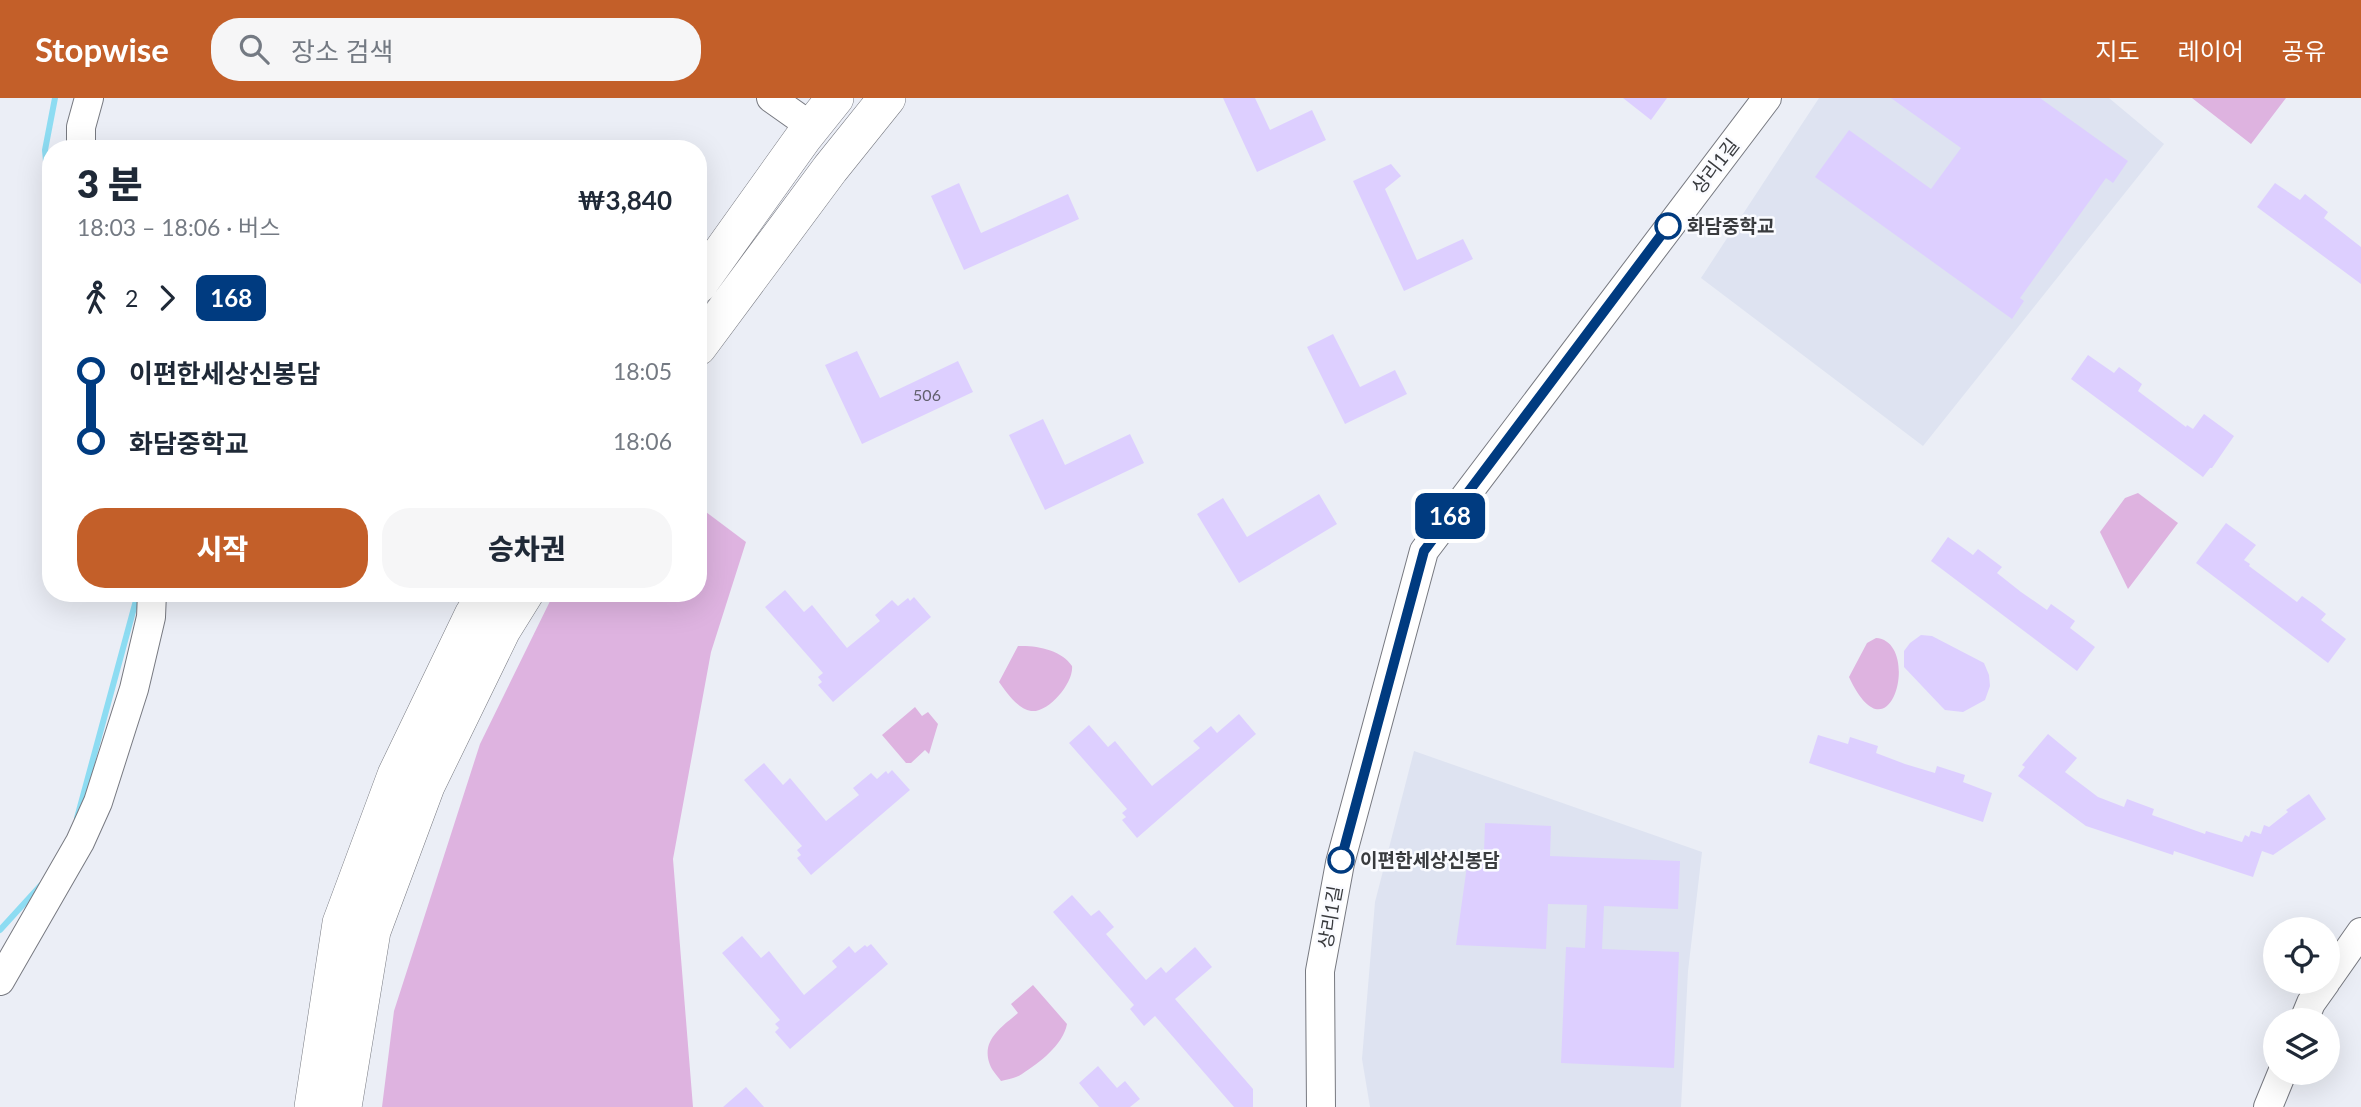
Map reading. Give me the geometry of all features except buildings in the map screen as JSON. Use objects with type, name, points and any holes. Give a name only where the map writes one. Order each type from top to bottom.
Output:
[{"type":"main road","points":[[707,273],[835,98]]},
{"type":"main road","points":[[707,335],[830,169],[887,98]]},
{"type":"main road","points":[[313,1107],[341,923],[396,775],[481,602]]},
{"type":"main road","points":[[343,1107],[372,931],[426,786],[502,630],[519,602]]},
{"type":"street","points":[[81,140],[81,127],[89,98]]},
{"type":"street","points":[[771,98],[812,127]]},
{"type":"street","name":"상리1길","points":[[1321,1107],[1320,971],[1340,863],[1424,551],[1767,98]]},
{"type":"street","points":[[0,981],[80,842],[98,802],[134,689],[151,617],[152,602]]},
{"type":"street","points":[[2340,962],[2361,932]]},
{"type":"street","points":[[2268,1107],[2277,1085]]},
{"type":"shaded area","name":"화담중학교","points":[[1819,98],[2109,98],[2164,144],[1923,446],[1701,278]]},
{"type":"shaded area","points":[[2192,98],[2286,98],[2251,144]]},
{"type":"shaded area","points":[[2138,493],[2178,523],[2128,589],[2100,532],[2125,498]]},
{"type":"shaded area","points":[[707,513],[746,542],[711,652],[673,859],[693,1107],[382,1107],[394,1011],[480,744],[550,602],[707,602]]},
{"type":"shaded area","points":[[1876,638],[1890,644],[1897,658],[1899,675],[1896,692],[1888,705],[1877,709],[1864,701],[1849,677],[1867,643]]},
{"type":"shaded area","points":[[1018,646],[1033,646],[1055,652],[1072,666],[1072,673],[1065,688],[1052,702],[1038,710],[1026,710],[1013,700],[999,682]]},
{"type":"shaded area","points":[[915,707],[922,716],[928,712],[938,724],[929,754],[925,750],[911,763],[906,763],[882,735]]},
{"type":"shaded area","points":[[1414,751],[1702,852],[1688,971],[1681,1107],[1370,1107],[1362,1059],[1375,902]]},
{"type":"shaded area","points":[[1033,985],[1067,1024],[1065,1032],[1049,1053],[1036,1064],[1020,1075],[1001,1081],[990,1065],[988,1046],[1000,1028],[1018,1013],[1011,1004]]},
{"type":"waterway","points":[[47,140],[55,98]]},
{"type":"waterway","points":[[77,818],[136,602]]},
{"type":"waterway","points":[[0,930],[41,885]]},
{"type":"bus line","name":"168","points":[[1341,860],[1424,551],[1668,226]]},
{"type":"place","name":"화담중학교","points":[[1668,226]]},
{"type":"place","name":"이편한세상신봉담","points":[[1341,860]]}]
